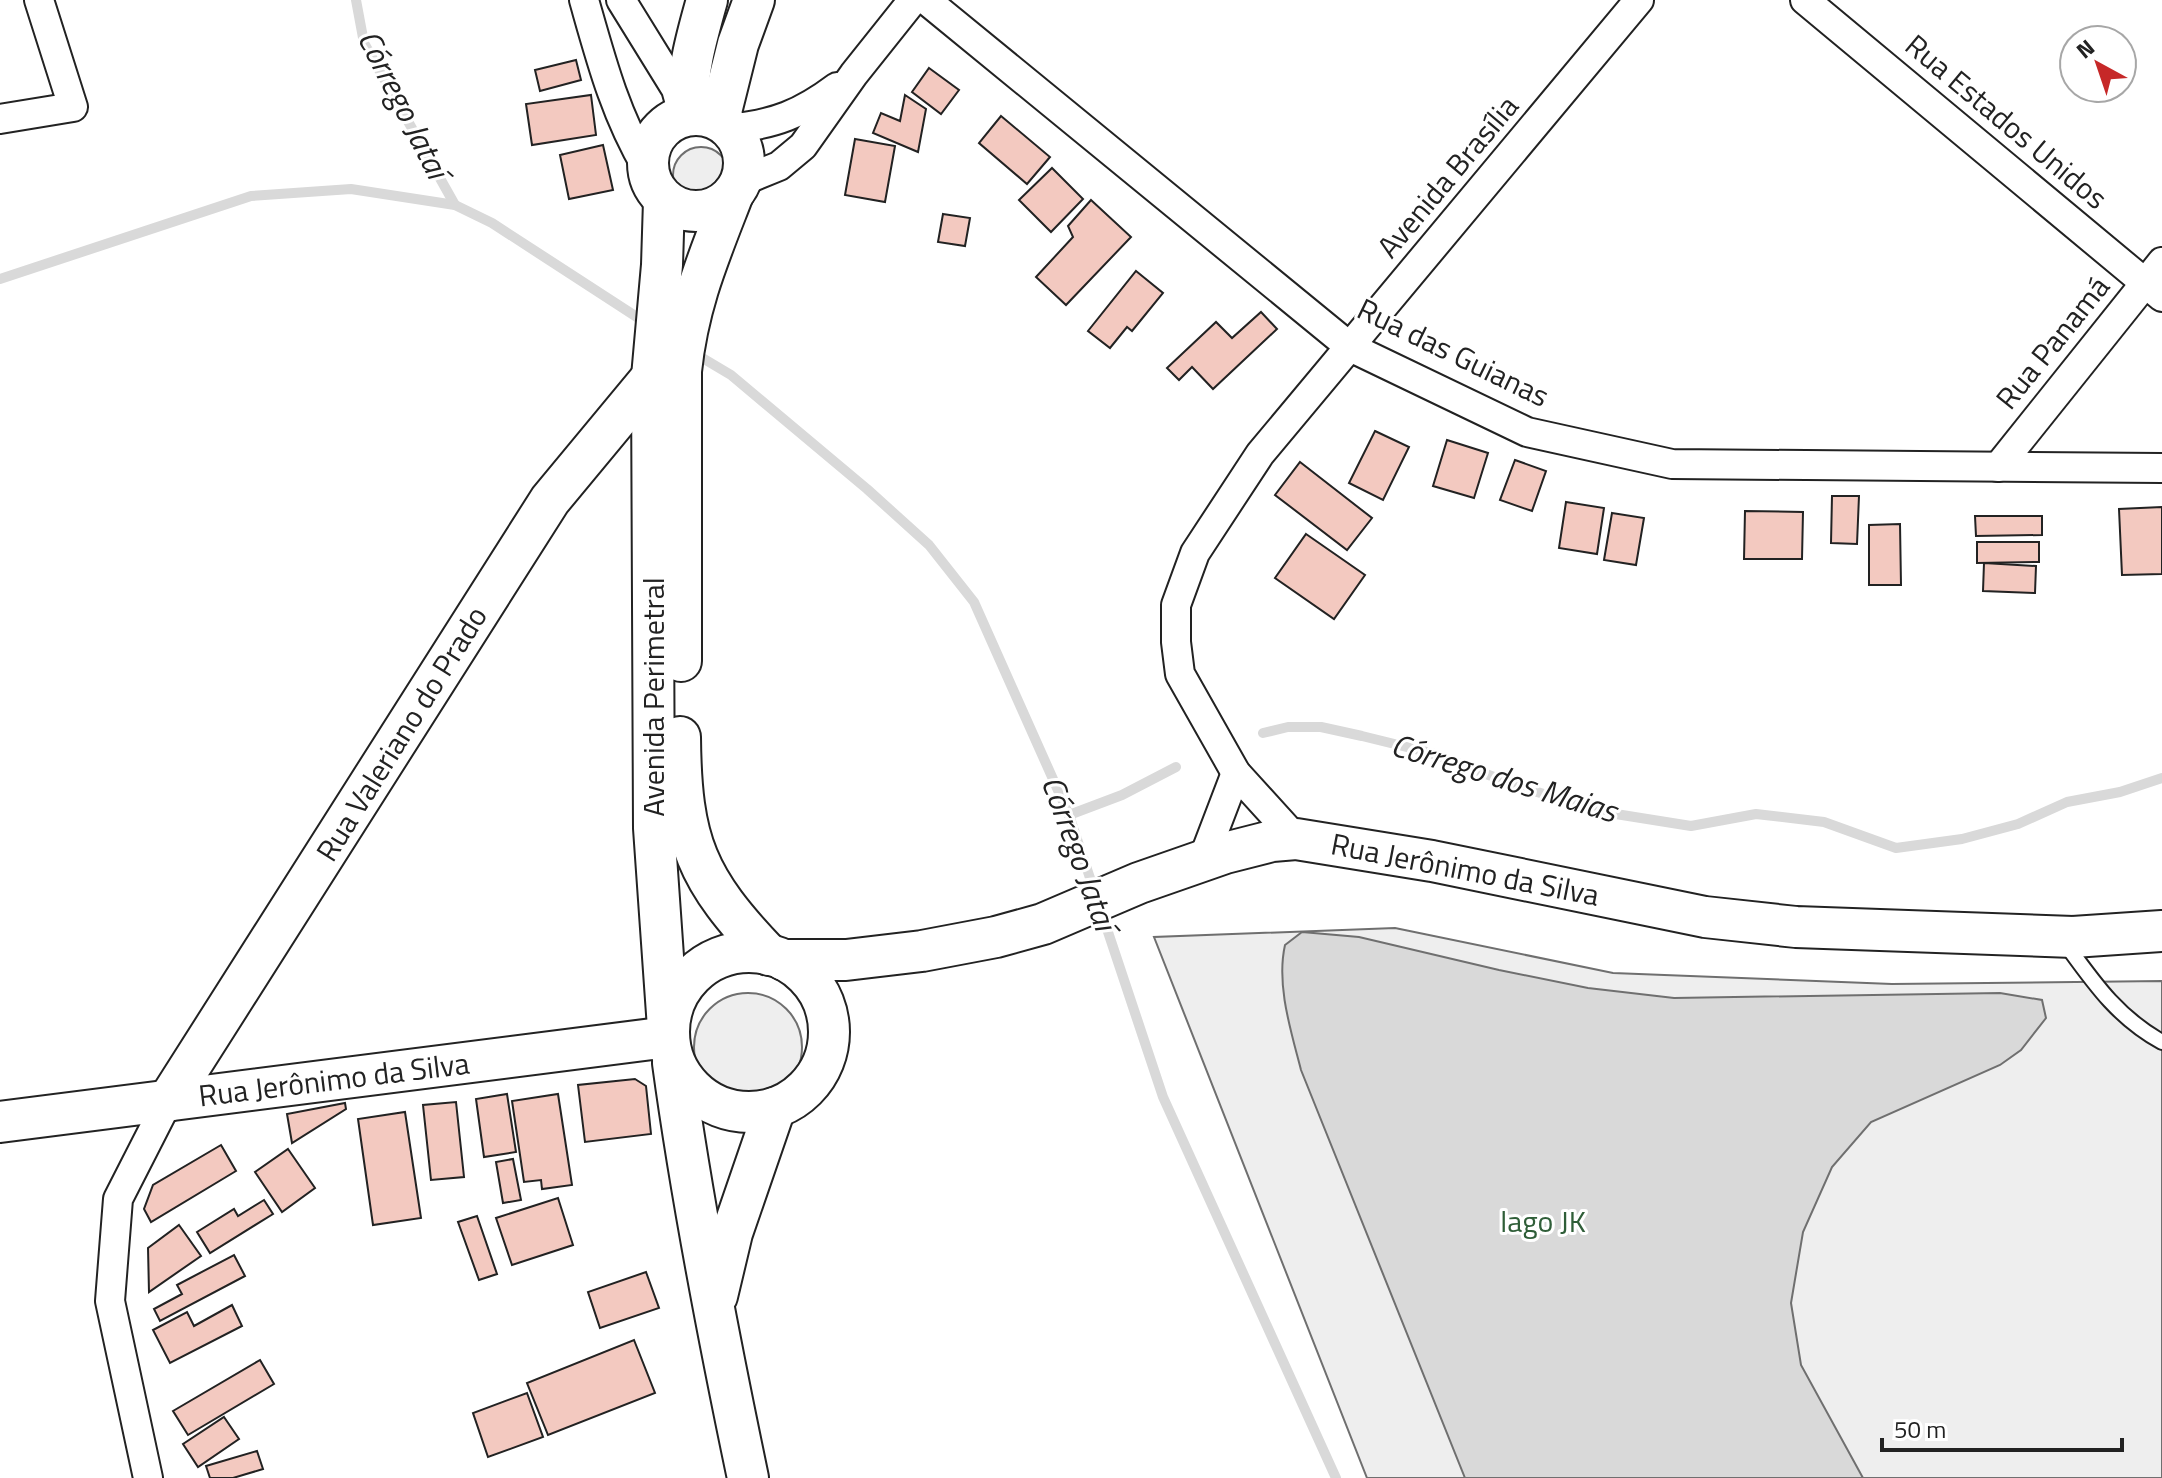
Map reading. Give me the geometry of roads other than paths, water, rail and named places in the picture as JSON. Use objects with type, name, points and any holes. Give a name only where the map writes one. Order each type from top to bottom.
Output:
[{"type":"main road","points":[[705,120],[687,85],[690,60],[707,0]]},
{"type":"main road","points":[[705,120],[754,0]]},
{"type":"main road","points":[[673,120],[705,120],[739,140],[743,154],[736,188],[692,302],[685,340],[662,381],[662,265],[656,184],[648,154],[653,141],[673,120]]},
{"type":"main road","points":[[656,184],[677,208],[693,211],[707,210],[721,204],[736,188]]},
{"type":"main road","name":"Avenida Perimetral","points":[[662,381],[668,572],[681,784],[689,839],[705,877],[740,924],[776,957]]},
{"type":"main road","name":"Rua Valeriano do Prado","points":[[168,1101],[550,500],[662,381]]},
{"type":"main road","name":"Avenida Perimetral","points":[[668,572],[654,828],[670,1041],[687,1165],[748,1478]]},
{"type":"main road","name":"Rua Jerônimo da Silva","points":[[776,957],[846,960],[922,951],[1043,924],[1139,883],[1225,853],[1272,841],[1296,839],[1432,861],[1705,917],[1796,927],[2060,936],[2162,931]]},
{"type":"main road","points":[[753,952],[776,957],[803,973],[818,992],[827,1013],[829,1037],[824,1060],[813,1080],[796,1097],[775,1108],[750,1113],[725,1109],[703,1099],[684,1081],[670,1041],[674,1003],[687,982],[705,965],[728,954],[753,952]]},
{"type":"main road","name":"Rua Jerônimo da Silva","points":[[0,1122],[670,1041]]},
{"type":"main road","name":"Avenida Perimetral","points":[[714,1308],[732,1233],[775,1108]]},
{"type":"street","points":[[0,119],[73,107],[39,0]]},
{"type":"street","points":[[584,0],[612,98],[627,134],[656,184]]},
{"type":"street","points":[[621,0],[681,98],[705,120],[765,125],[812,106],[854,74]]},
{"type":"street","points":[[736,188],[779,166],[803,146],[854,74],[913,0]]},
{"type":"street","name":"Rua das Guianas","points":[[926,0],[1350,347],[1527,432],[1672,464],[2162,468]]},
{"type":"street","name":"Avenida Brasília","points":[[1296,839],[1236,773],[1180,674],[1176,605],[1195,553],[1260,454],[1639,0]]},
{"type":"street","name":"Rua Estados Unidos","points":[[1805,0],[2156,280]]},
{"type":"street","name":"Rua Panamá","points":[[1998,467],[2156,280]]},
{"type":"street","points":[[1202,862],[1236,773]]},
{"type":"street","points":[[148,1478],[110,1301],[118,1199],[168,1101]]},
{"type":"lane","points":[[2060,936],[2102,995],[2144,1032],[2162,1042]]},
{"type":"waterway","name":"Córrego Jataí","points":[[356,0],[364,43],[455,205]]},
{"type":"waterway","points":[[0,279],[251,196],[351,189],[455,205],[492,223],[646,323]]},
{"type":"waterway","name":"Córrego Jataí","points":[[694,353],[731,375],[867,489],[929,545],[974,602],[1069,815],[1095,893]]},
{"type":"waterway","name":"Córrego dos Maias","points":[[1263,733],[1288,727],[1321,727],[1362,736],[1431,753],[1515,785],[1597,811],[1691,826],[1756,814],[1824,822],[1896,848],[1962,839],[2018,824],[2067,802],[2120,792],[2162,778]]},
{"type":"waterway","name":"Córrego dos Maias","points":[[1069,815],[1122,795],[1176,767]]},
{"type":"waterway","name":"Córrego Jataí","points":[[1100,908],[1163,1097],[1336,1478]]},
{"type":"park label","name":"lago JK","points":[[1543,1222]]}]
